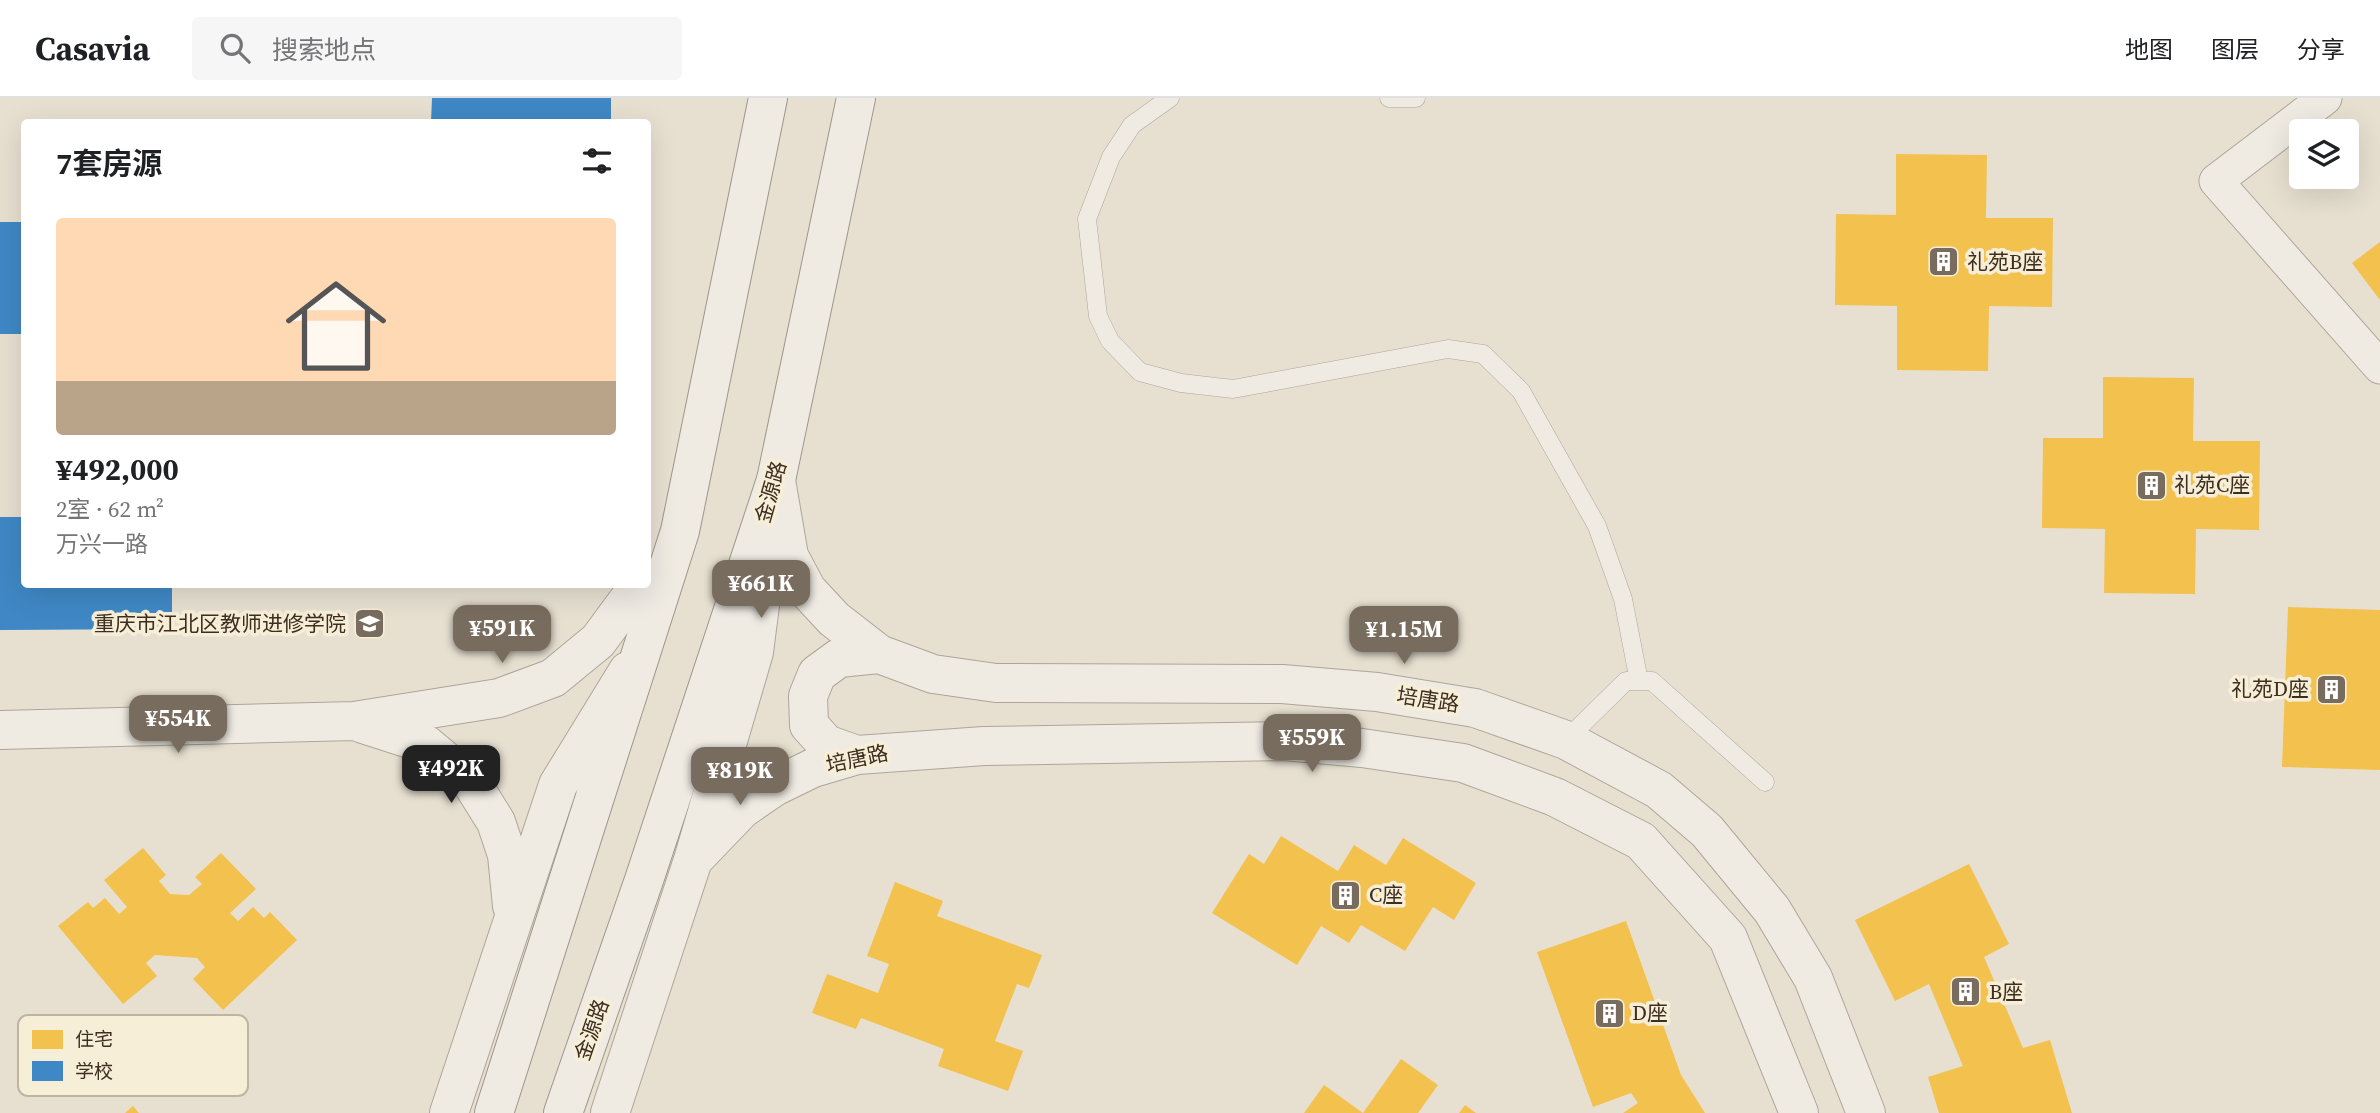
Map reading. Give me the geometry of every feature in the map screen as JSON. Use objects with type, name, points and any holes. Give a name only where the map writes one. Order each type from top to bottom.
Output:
[{"type":"street","points":[[495,1113],[680,531],[768,98]]},
{"type":"street","name":"金源路","points":[[563,1113],[644,880],[776,480],[856,98]]},
{"type":"street","points":[[2325,98],[2216,181],[2380,368]]},
{"type":"street","points":[[610,1113],[693,860],[754,652],[776,480]]},
{"type":"street","name":"培唐路","points":[[776,480],[789,556],[807,590],[834,619],[879,654],[933,674],[996,683],[1282,684],[1377,692],[1475,708],[1566,740],[1659,790],[1707,831],[1772,910],[1813,978],[1866,1113]]},
{"type":"street","points":[[651,571],[680,531]]},
{"type":"street","points":[[0,730],[354,721],[499,698],[553,678],[598,641],[637,588]]},
{"type":"street","points":[[449,1113],[558,785],[642,648]]},
{"type":"street","points":[[857,755],[826,744],[809,725],[808,696],[817,674],[839,658],[879,654]]},
{"type":"street","points":[[354,721],[425,744],[471,782],[496,822],[507,855],[513,918]]},
{"type":"street","name":"培唐路","points":[[693,860],[742,809],[774,787],[813,768],[857,755],[984,746],[1284,741],[1362,748],[1463,763],[1555,797],[1641,841],[1728,938],[1799,1113]]},
{"type":"lane","points":[[1170,98],[1132,125],[1111,157],[1087,219],[1098,316],[1110,341],[1140,372],[1181,383],[1233,389],[1448,349],[1483,354],[1521,391],[1597,526],[1623,599],[1639,681]]},
{"type":"lane","points":[[1389,98],[1416,98]]},
{"type":"lane","points":[[1566,740],[1626,681],[1653,681],[1765,782]]},
{"type":"building: 住宅","name":"礼苑B座","points":[[1896,154],[1987,155],[1986,218],[2053,218],[2052,307],[1989,306],[1988,371],[1897,370],[1897,306],[1835,305],[1836,214],[1896,215]]},
{"type":"building: 住宅","points":[[2380,242],[2380,300],[2352,263]]},
{"type":"building: 住宅","name":"礼苑C座","points":[[2103,377],[2194,378],[2193,441],[2260,441],[2259,530],[2196,529],[2195,594],[2104,593],[2105,529],[2042,528],[2043,438],[2103,438]]},
{"type":"building: 住宅","name":"礼苑D座","points":[[2288,607],[2380,610],[2380,770],[2282,767]]},
{"type":"building: 住宅","name":"C座","points":[[1281,836],[1338,871],[1354,845],[1386,865],[1403,838],[1476,883],[1454,920],[1433,907],[1405,951],[1361,925],[1349,943],[1321,926],[1297,965],[1212,913],[1249,854],[1264,864]]},
{"type":"building: 住宅","points":[[143,848],[166,875],[159,881],[170,894],[189,895],[202,884],[195,877],[221,853],[256,889],[230,913],[238,921],[253,907],[264,918],[270,912],[297,940],[223,1010],[193,979],[205,967],[197,958],[155,955],[146,963],[157,976],[123,1004],[58,926],[88,902],[93,908],[105,898],[119,914],[127,907],[104,880]]},
{"type":"building: 住宅","name":"B座","points":[[1969,864],[2009,944],[1984,957],[2023,1048],[2050,1040],[2072,1113],[1939,1113],[1928,1077],[1963,1066],[1929,984],[1895,1001],[1855,920]]},
{"type":"building: 住宅","points":[[895,882],[943,901],[937,916],[1042,955],[1029,988],[1017,984],[995,1041],[1023,1051],[1008,1091],[938,1066],[944,1049],[861,1018],[856,1029],[812,1013],[827,974],[878,993],[889,964],[867,956]]},
{"type":"building: 住宅","name":"D座","points":[[1626,921],[1681,1075],[1705,1113],[1623,1113],[1638,1103],[1631,1093],[1593,1107],[1537,952]]},
{"type":"building: 住宅","points":[[1401,1059],[1438,1085],[1418,1113],[1363,1113]]},
{"type":"building: 住宅","points":[[1324,1085],[1363,1113],[1304,1113]]},
{"type":"building: 住宅","points":[[1465,1105],[1476,1113],[1459,1113]]},
{"type":"building: 住宅","points":[[133,1106],[139,1113],[125,1113]]},
{"type":"building: 学校","points":[[432,98],[611,98],[611,119],[431,119]]},
{"type":"building: 学校","points":[[0,222],[21,222],[21,334],[0,334]]},
{"type":"building: 学校","points":[[0,517],[21,517],[21,588],[172,588],[172,629],[0,630]]},
{"type":"place","name":"礼苑B座","points":[[1944,262]]},
{"type":"place","name":"礼苑C座","points":[[2151,485]]},
{"type":"place","name":"重庆市江北区教师进修学院","points":[[369,624]]},
{"type":"place","name":"礼苑D座","points":[[2332,689]]},
{"type":"place","name":"C座","points":[[1346,895]]},
{"type":"place","name":"B座","points":[[1966,992]]},
{"type":"place","name":"D座","points":[[1609,1013]]}]
